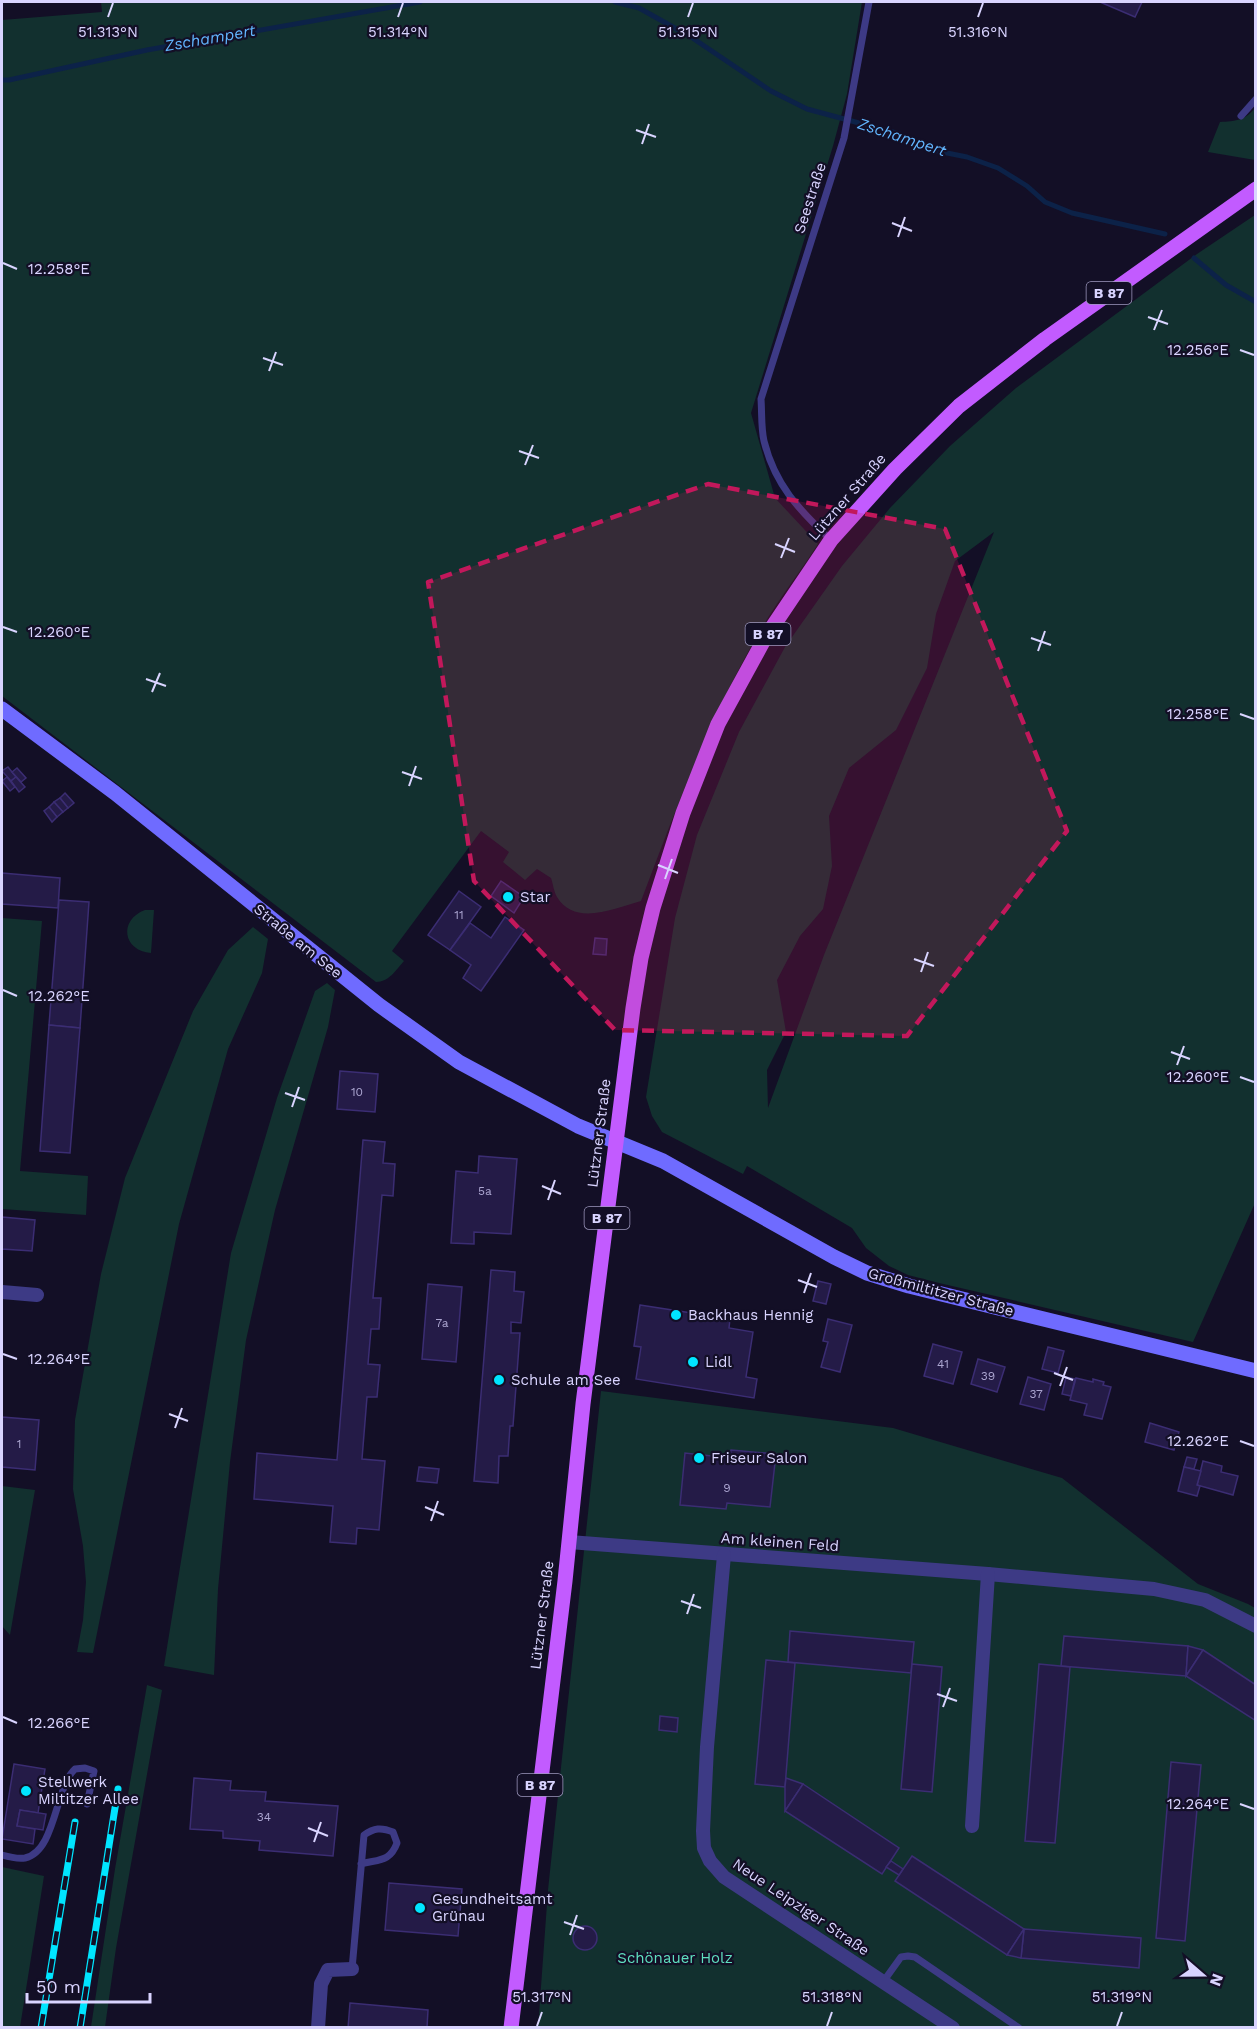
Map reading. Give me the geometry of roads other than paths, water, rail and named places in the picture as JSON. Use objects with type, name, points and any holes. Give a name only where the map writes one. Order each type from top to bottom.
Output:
[{"type":"main road","name":"Lützner Straße","points":[[511,2028],[586,1381],[633,1008],[641,958],[653,908],[683,813],[718,724],[765,638],[831,540],[895,469],[959,406],[1045,339],[1256,189]]},
{"type":"main road","name":"Straße am See","points":[[2,709],[114,794],[379,1005],[459,1062],[542,1108],[616,1142]]},
{"type":"main road","name":"Großmiltitzer Straße","points":[[616,1142],[663,1161],[732,1201],[867,1273],[909,1286],[1256,1371]]},
{"type":"street","points":[[2,1292],[37,1295]]},
{"type":"street","name":"Am kleinen Feld","points":[[569,1542],[1154,1589],[1205,1600],[1256,1626]]},
{"type":"street","name":"Neue Leipziger Straße","points":[[724,1555],[707,1747],[704,1848],[710,1861],[724,1877],[953,2028]]},
{"type":"street","points":[[972,1826],[988,1574]]},
{"type":"street","points":[[318,2028],[321,1984],[328,1970],[352,1969]]},
{"type":"lane","name":"Seestraße","points":[[831,540],[802,513],[779,483],[764,440],[761,399],[844,138],[869,2]]},
{"type":"lane","points":[[1241,116],[1256,99]]},
{"type":"lane","points":[[2,1855],[23,1858],[36,1851],[48,1833],[67,1780],[75,1769],[85,1768],[94,1771],[87,1804]]},
{"type":"lane","points":[[352,1969],[361,1864],[364,1835],[372,1829],[380,1828],[393,1832],[397,1843],[393,1853],[385,1859],[361,1864]]},
{"type":"lane","points":[[883,1982],[901,1957],[915,1957],[1019,2028]]},
{"type":"waterway","name":"Zschampert","points":[[2,80],[147,50],[420,2]]},
{"type":"waterway","name":"Zschampert","points":[[615,2],[639,8],[691,37],[771,91],[807,109],[900,134],[932,150],[967,157],[998,168],[1027,186],[1045,202],[1072,213],[1165,234]]},
{"type":"waterway","name":"Zschampert","points":[[1194,258],[1226,285],[1256,302]]},
{"type":"railway","points":[[80,2028],[118,1789]]},
{"type":"railway","points":[[41,2028],[75,1822]]},
{"type":"place","name":"Star","points":[[508,897]]},
{"type":"place","name":"Backhaus Hennig","points":[[676,1315]]},
{"type":"place","name":"Lidl","points":[[693,1362]]},
{"type":"place","name":"Schule am See","points":[[499,1380]]},
{"type":"place","name":"Friseur Salon","points":[[699,1458]]},
{"type":"place","name":"Stellwerk Miltitzer Allee","points":[[26,1791]]},
{"type":"place","name":"Gesundheitsamt Grünau","points":[[420,1908]]},
{"type":"park label","name":"Schönauer Holz","points":[[675,1958]]}]
